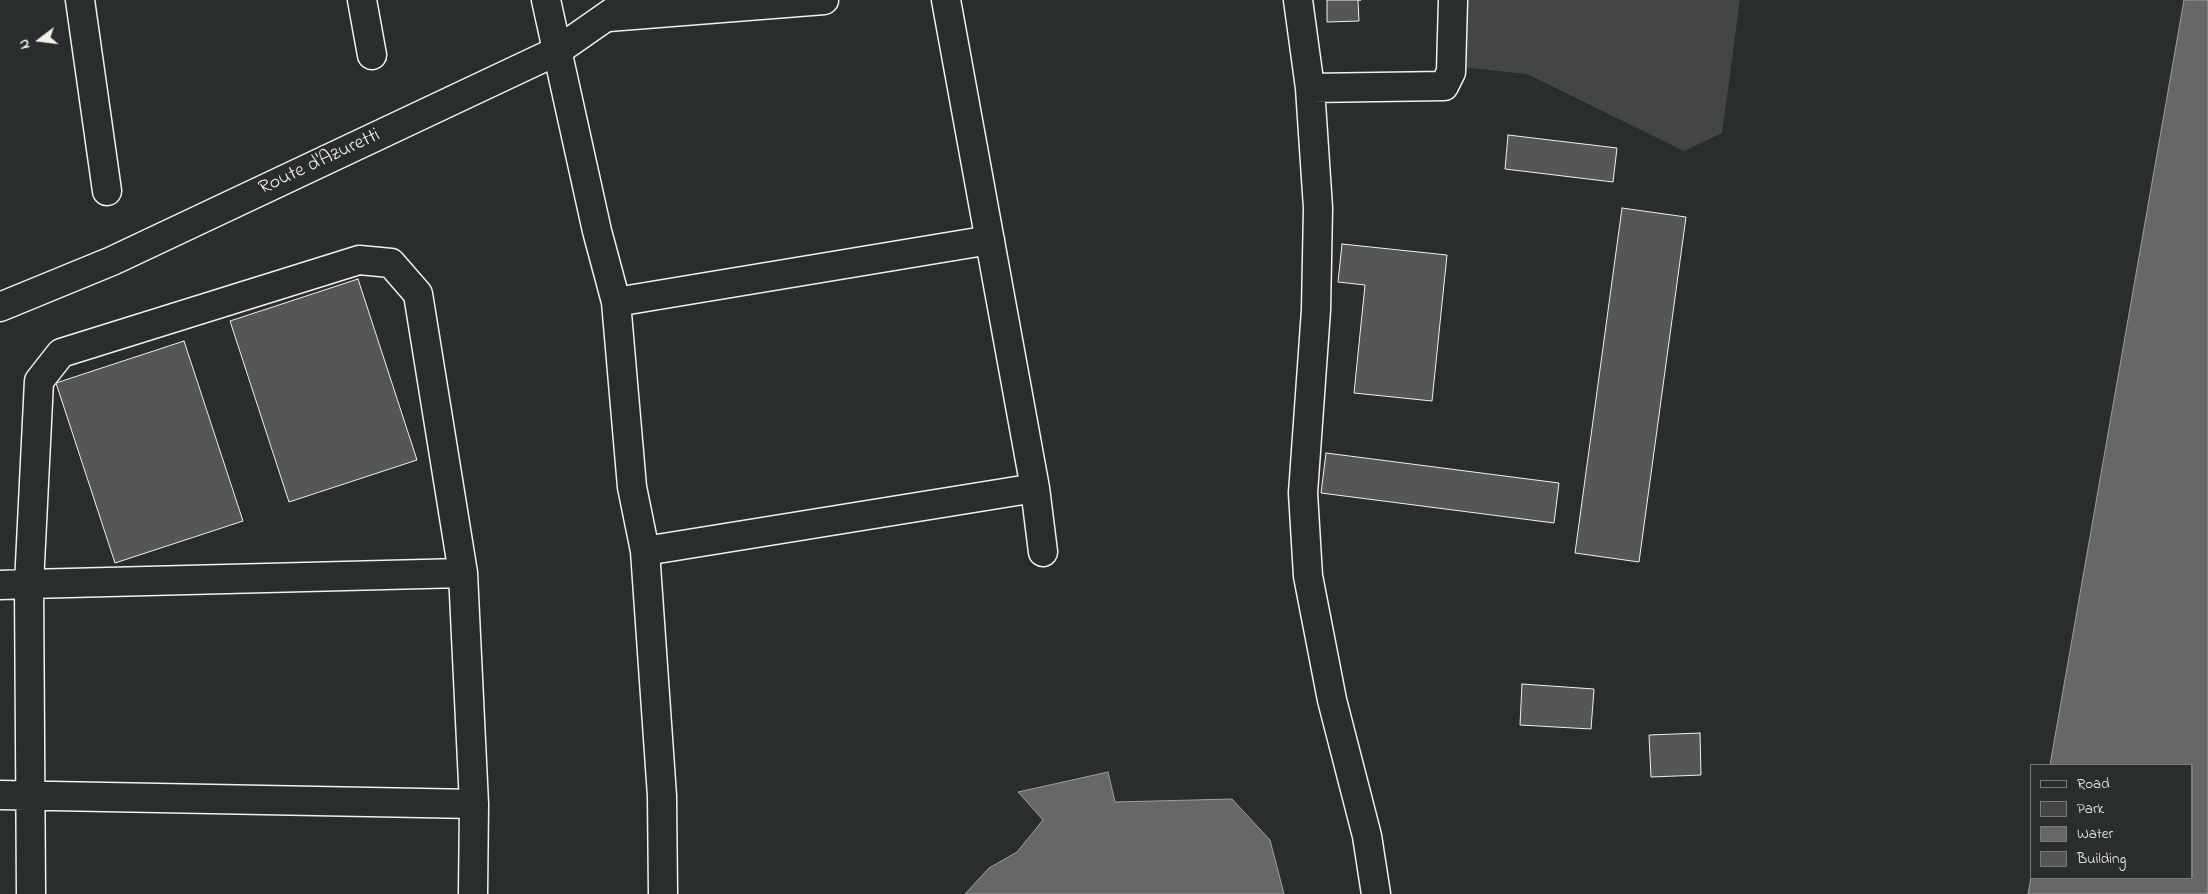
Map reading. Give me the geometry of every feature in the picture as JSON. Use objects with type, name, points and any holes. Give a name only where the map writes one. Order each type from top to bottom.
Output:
[{"type":"street","points":[[80,0],[107,191]]},
{"type":"street","points":[[362,0],[372,54]]},
{"type":"street","points":[[546,0],[597,231],[616,302],[632,486],[645,550],[662,796],[663,894]]},
{"type":"street","name":"Route d'Azuretti","points":[[0,307],[112,262],[557,51],[630,0]]},
{"type":"street","points":[[608,17],[824,0]]},
{"type":"street","points":[[946,0],[1035,488],[1043,552]]},
{"type":"street","points":[[1298,0],[1310,88],[1318,208],[1316,310],[1303,493],[1308,576],[1332,700],[1367,836],[1376,894]]},
{"type":"street","points":[[1310,88],[1444,86],[1451,72],[1453,0]]},
{"type":"street","points":[[616,302],[990,240]]},
{"type":"street","points":[[31,894],[29,584],[39,381],[61,353],[359,260],[391,263],[418,294],[464,573],[474,804],[474,894]]},
{"type":"street","points":[[645,550],[1035,488]]},
{"type":"street","points":[[0,585],[464,573]]},
{"type":"street","points":[[0,795],[474,804]]},
{"type":"green space","points":[[1462,0],[1740,0],[1722,133],[1684,151],[1527,74],[1460,67]]},
{"type":"water","points":[[2184,0],[2208,0],[2208,894],[2028,894],[2031,879],[2193,879],[2193,764],[2050,764]]},
{"type":"water","points":[[1108,772],[1115,802],[1232,799],[1270,840],[1284,894],[965,894],[989,868],[1017,852],[1043,820],[1018,792]]},
{"type":"building","points":[[1327,0],[1358,0],[1359,21],[1327,22]]},
{"type":"building","points":[[1508,135],[1617,148],[1613,182],[1505,169]]},
{"type":"building","points":[[1622,208],[1686,217],[1639,562],[1575,553]]},
{"type":"building","points":[[1342,244],[1447,255],[1432,401],[1354,393],[1365,285],[1338,282]]},
{"type":"building","points":[[358,279],[417,460],[289,502],[230,321]]},
{"type":"building","points":[[184,341],[243,521],[115,563],[56,383]]},
{"type":"building","points":[[1326,453],[1559,483],[1554,523],[1321,493]]},
{"type":"building","points":[[1522,684],[1594,689],[1591,729],[1520,725]]},
{"type":"building","points":[[1700,733],[1701,775],[1651,777],[1649,735]]}]
